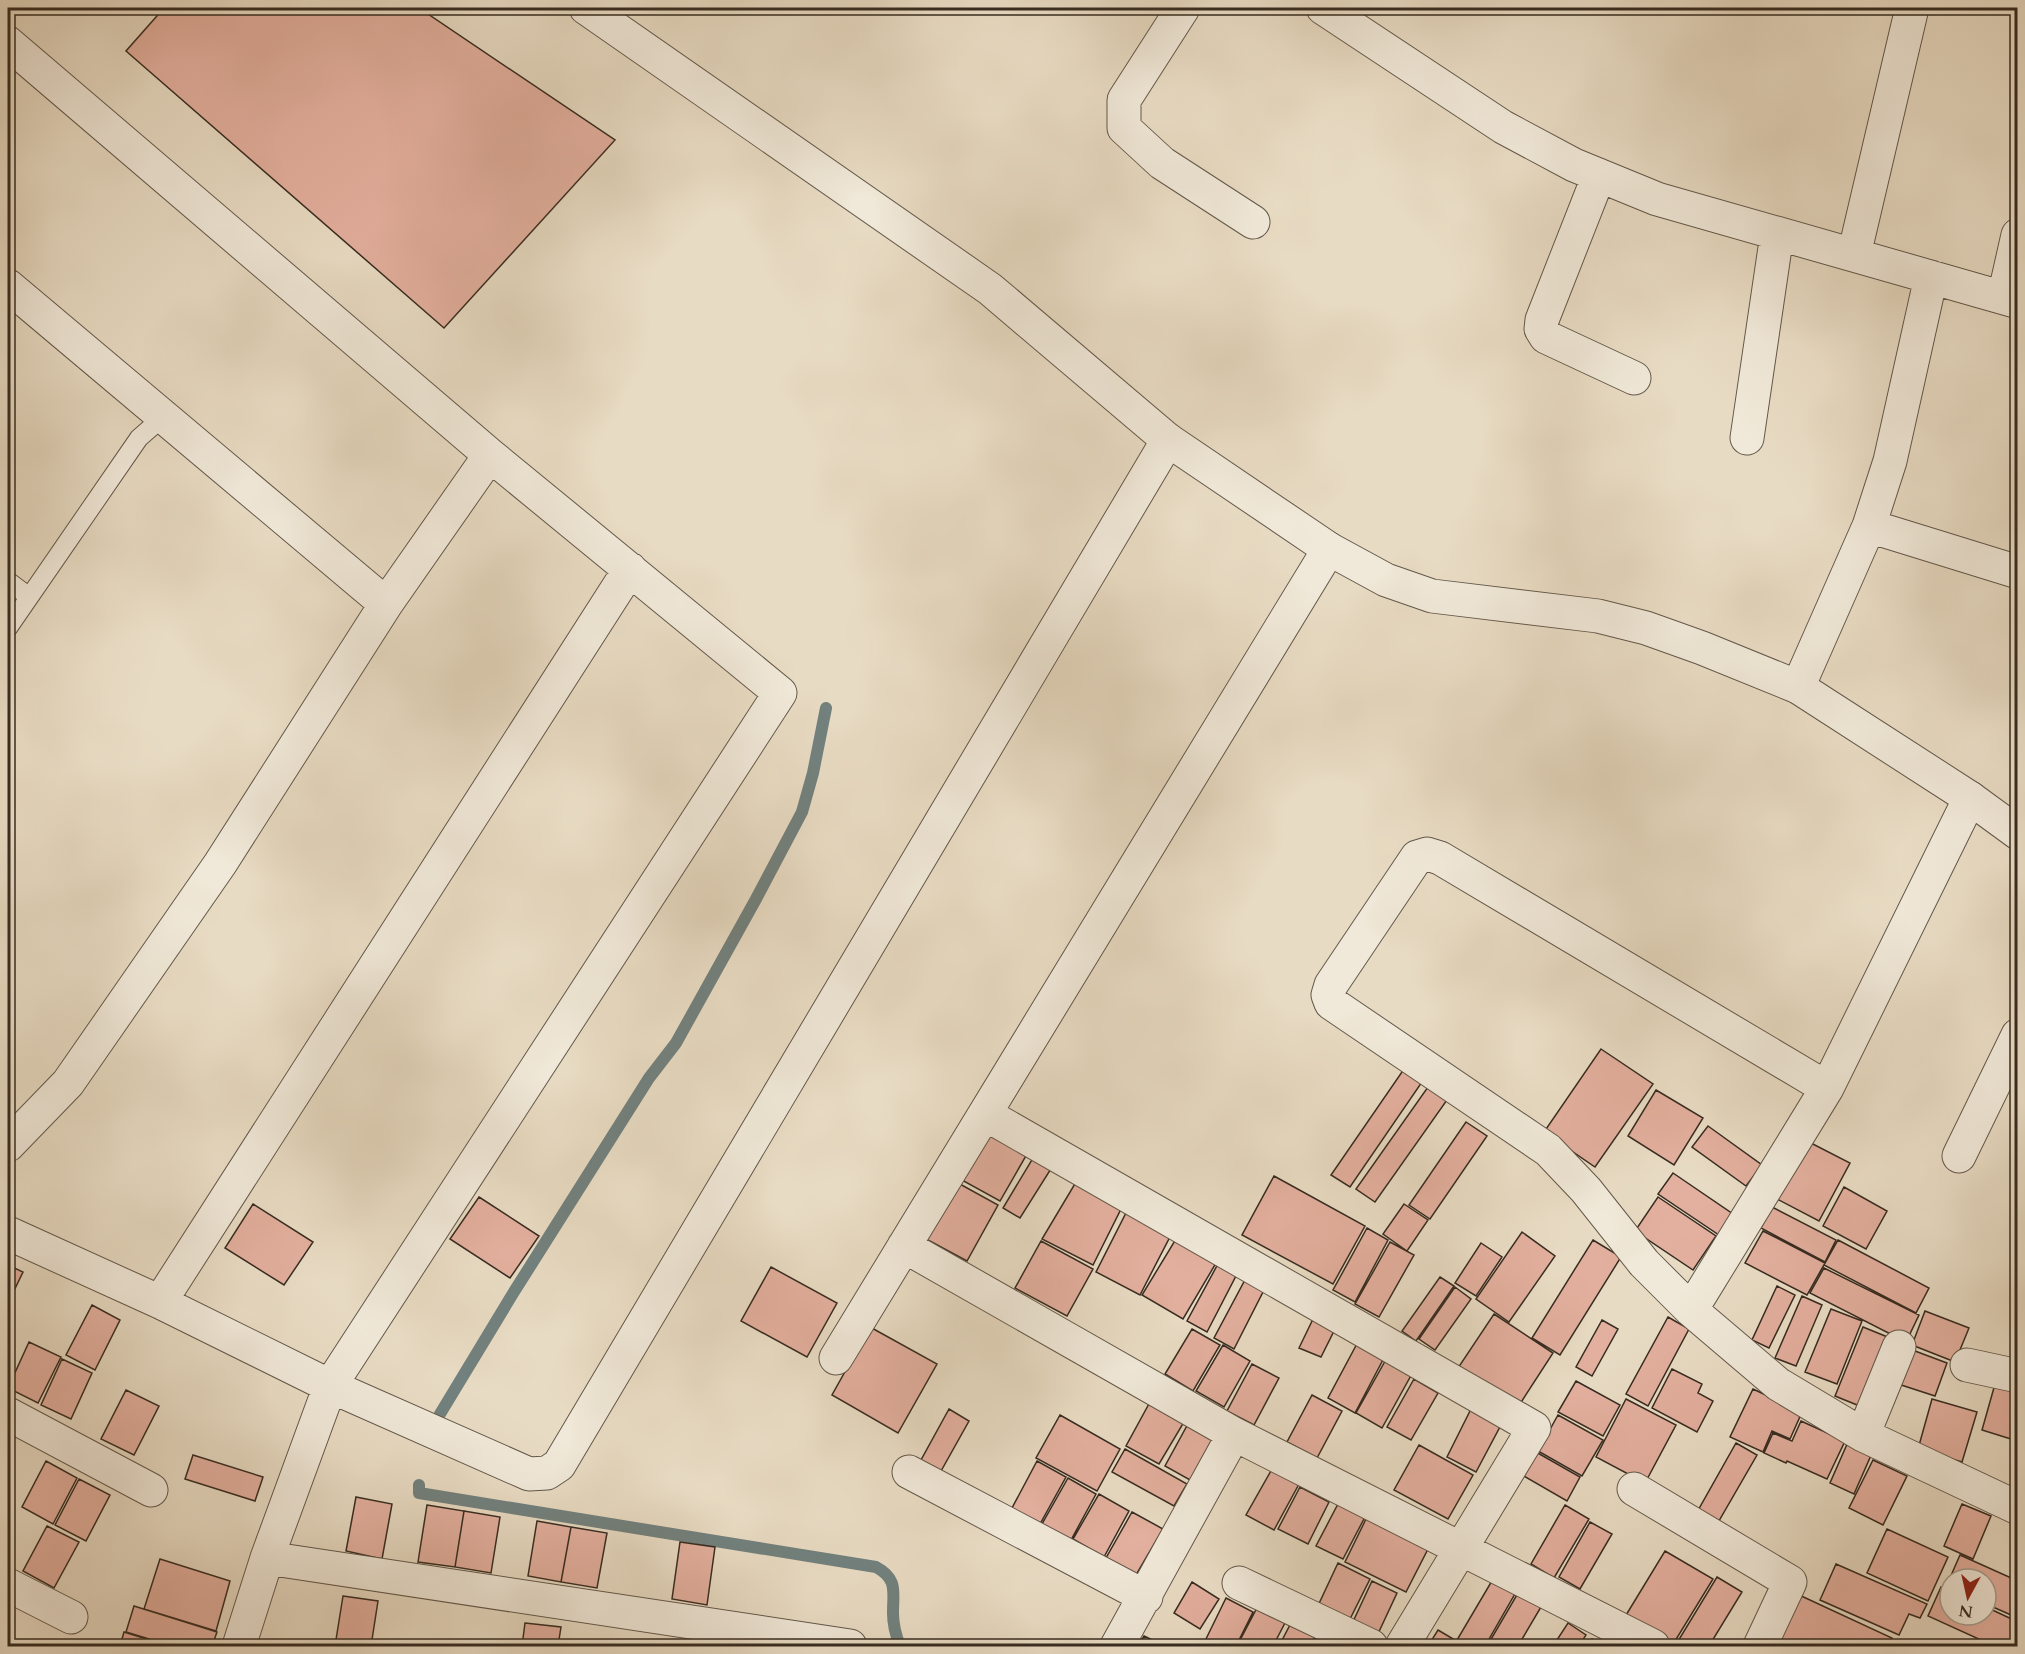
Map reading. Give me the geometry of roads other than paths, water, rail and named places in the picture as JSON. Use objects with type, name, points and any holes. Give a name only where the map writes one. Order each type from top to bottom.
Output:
[{"type":"street","points":[[586,8],[990,289],[1168,440],[1329,549],[1386,580],[1432,596],[1598,616],[1646,628],[1797,687],[1970,798],[2018,833]]},
{"type":"street","points":[[1183,8],[1124,100],[1124,128],[1162,163],[1253,222]]},
{"type":"street","points":[[1323,8],[1503,127],[1574,165],[1657,199],[2011,300],[2018,235]]},
{"type":"street","points":[[1854,255],[1912,8]]},
{"type":"street","points":[[8,43],[490,455],[780,693],[330,1386],[267,1558],[239,1647]]},
{"type":"street","points":[[1599,175],[1542,320],[1541,329],[1546,338],[1634,378]]},
{"type":"street","points":[[1747,438],[1777,234]]},
{"type":"street","points":[[1797,687],[1869,526],[1890,460],[1931,277]]},
{"type":"street","points":[[8,286],[386,604]]},
{"type":"street","points":[[8,1233],[160,1302],[330,1386],[529,1474],[547,1473],[560,1465],[1168,440]]},
{"type":"street","points":[[8,1145],[68,1083],[220,864],[386,604],[490,455]]},
{"type":"street","points":[[1869,526],[2018,572]]},
{"type":"street","points":[[836,1358],[1329,549]]},
{"type":"street","points":[[160,1302],[630,569]]},
{"type":"street","points":[[1691,1310],[1827,1088],[1970,798]]},
{"type":"street","points":[[1827,1088],[1440,858],[1427,854],[1417,857],[1331,985],[1328,995],[1331,1003],[1548,1150],[1586,1190],[1644,1263],[1691,1310],[1778,1384],[1863,1435],[2018,1508]]},
{"type":"street","points":[[1959,1156],[2018,1035]]},
{"type":"street","points":[[985,1114],[1534,1428],[1402,1647]]},
{"type":"street","points":[[904,1246],[1234,1434],[1653,1647]]},
{"type":"street","points":[[1863,1435],[1899,1347]]},
{"type":"street","points":[[1967,1365],[2018,1376]]},
{"type":"street","points":[[8,1414],[151,1490]]},
{"type":"street","points":[[1117,1647],[1234,1434]]},
{"type":"street","points":[[909,1472],[1146,1597]]},
{"type":"street","points":[[1634,1489],[1790,1582],[1760,1647]]},
{"type":"street","points":[[267,1558],[850,1647]]},
{"type":"street","points":[[1239,1583],[1371,1647]]},
{"type":"street","points":[[8,1585],[71,1617]]},
{"type":"lane","points":[[8,628],[139,438],[163,417]]},
{"type":"lane","points":[[8,581],[28,596]]},
{"type":"waterway","points":[[440,1414],[649,1078],[676,1043],[756,899],[802,812],[813,773],[826,708]]},
{"type":"waterway","points":[[419,1485],[419,1493],[876,1567],[888,1576],[893,1586],[894,1622],[900,1646]]}]
